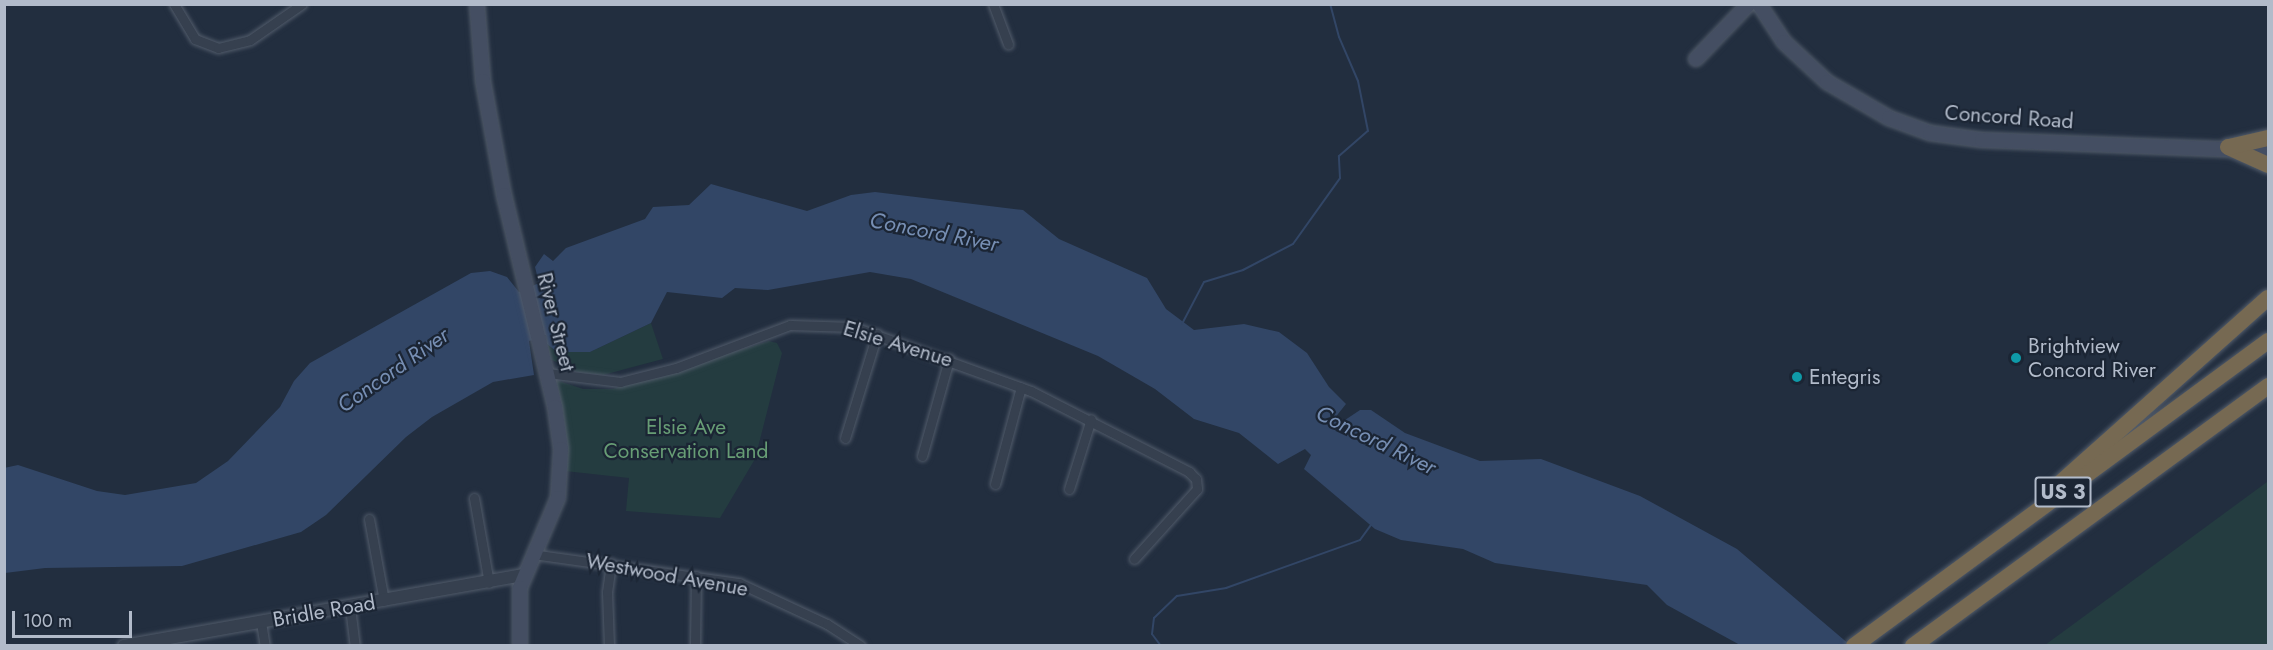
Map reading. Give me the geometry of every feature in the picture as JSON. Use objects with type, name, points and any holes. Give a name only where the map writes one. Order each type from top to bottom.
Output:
[{"type":"highway","points":[[2228,147],[2268,138]]},
{"type":"highway","points":[[2228,147],[2268,165]]},
{"type":"highway","points":[[2022,522],[2068,472],[2268,298]]},
{"type":"highway","name":"US 3","points":[[1856,644],[2268,341]]},
{"type":"highway","name":"US 3","points":[[1913,645],[2268,386]]},
{"type":"main road","name":"River Street","points":[[477,4],[483,81],[560,433],[561,477],[555,508],[524,575],[519,600],[520,645]]},
{"type":"main road","points":[[1696,58],[1749,4]]},
{"type":"main road","name":"Concord Road","points":[[1759,4],[1784,42],[1827,82],[1889,118],[1930,133],[1982,140],[2228,147],[2268,151]]},
{"type":"street","points":[[174,4],[195,39],[218,48],[250,40],[302,4]]},
{"type":"street","points":[[993,4],[1008,44]]},
{"type":"street","name":"Elsie Avenue","points":[[547,373],[629,380],[676,368],[790,325],[834,323],[877,334],[1021,387],[1091,419],[1182,467],[1196,478],[1193,495],[1134,559]]},
{"type":"street","points":[[845,438],[877,334]]},
{"type":"street","points":[[922,456],[949,359]]},
{"type":"street","points":[[995,484],[1021,387]]},
{"type":"street","points":[[1069,489],[1091,419]]},
{"type":"street","points":[[474,498],[489,583]]},
{"type":"street","points":[[369,519],[384,601]]},
{"type":"street","name":"Westwood Avenue","points":[[532,555],[611,563],[748,586],[827,624],[861,645]]},
{"type":"street","points":[[609,645],[607,592],[611,563]]},
{"type":"street","name":"Bridle Road","points":[[124,645],[174,641],[261,622],[524,575]]},
{"type":"street","points":[[695,645],[696,576]]},
{"type":"street","points":[[350,607],[355,645]]},
{"type":"street","points":[[261,622],[265,645]]},
{"type":"green space","name":"Elsie Ave Conservation Land","points":[[651,323],[663,359],[603,375],[578,372],[550,359],[547,344],[557,352],[590,352]]},
{"type":"green space","name":"Elsie Ave Conservation Land","points":[[769,341],[777,343],[782,353],[755,459],[720,518],[626,511],[629,478],[565,471],[562,407],[556,380],[583,389],[613,389]]},
{"type":"green space","points":[[2267,482],[2268,645],[2045,645]]},
{"type":"water","name":"Concord River","points":[[711,184],[807,211],[851,195],[875,192],[1023,210],[1059,239],[1147,278],[1166,309],[1194,330],[1244,324],[1279,332],[1307,353],[1329,387],[1346,404],[1334,419],[1339,424],[1360,410],[1371,410],[1405,433],[1480,461],[1541,459],[1640,496],[1737,549],[1850,645],[1740,645],[1667,605],[1647,585],[1495,563],[1463,549],[1401,540],[1375,529],[1304,469],[1311,455],[1305,449],[1278,464],[1239,433],[1194,419],[1155,389],[1098,356],[911,279],[870,272],[768,290],[735,288],[722,298],[667,292],[651,323],[590,352],[557,352],[547,344],[546,335],[529,341],[534,375],[493,382],[432,417],[406,437],[326,515],[301,532],[182,566],[45,568],[5,573],[4,468],[18,465],[97,491],[125,495],[196,483],[228,461],[280,407],[294,381],[310,363],[471,273],[490,271],[507,277],[519,292],[539,283],[535,267],[544,254],[553,261],[566,248],[645,219],[653,207],[689,205]]},
{"type":"waterway","points":[[1182,324],[1204,282],[1243,270],[1293,244],[1340,178],[1339,156],[1368,131],[1358,81],[1339,37],[1330,4]]},
{"type":"waterway","points":[[1161,646],[1152,634],[1154,618],[1177,596],[1226,588],[1360,540],[1371,525]]},
{"type":"place","name":"Brightview Concord River","points":[[2016,358]]},
{"type":"place","name":"Entegris","points":[[1797,377]]}]
